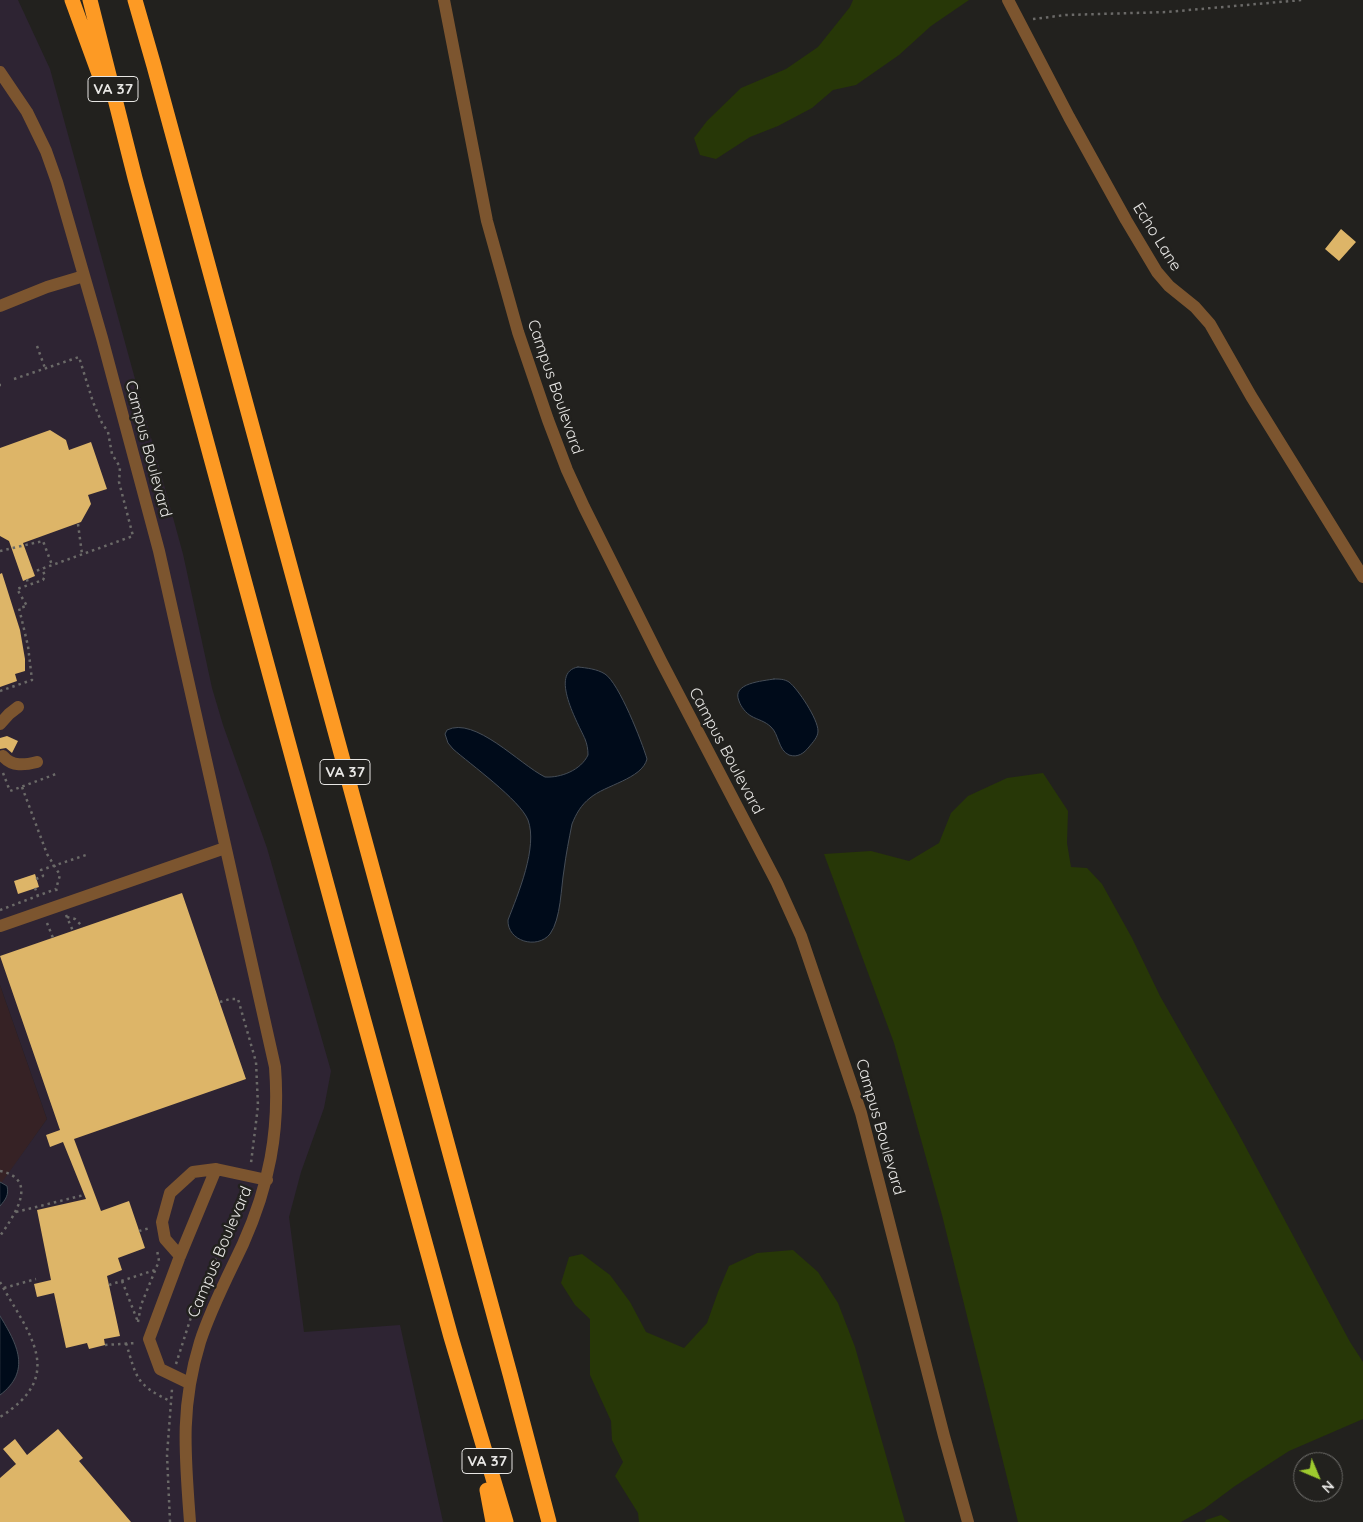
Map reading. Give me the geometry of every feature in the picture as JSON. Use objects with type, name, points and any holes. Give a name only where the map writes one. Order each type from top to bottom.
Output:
[{"type":"highway","points":[[72,0],[135,178]]},
{"type":"highway","name":"VA 37","points":[[90,0],[135,178],[347,961],[469,1400],[506,1522]]},
{"type":"highway","name":"VA 37","points":[[135,0],[550,1522]]},
{"type":"highway","points":[[139,0],[154,66]]},
{"type":"highway","points":[[469,1400],[493,1522]]},
{"type":"street","name":"Campus Boulevard","points":[[444,0],[488,221],[518,332],[548,420],[567,470],[584,507],[661,662],[782,893],[808,957],[864,1121],[944,1436],[968,1522]]},
{"type":"street","name":"Echo Lane","points":[[1008,0],[1116,203],[1157,272],[1169,286],[1195,308],[1210,324],[1251,396],[1363,577]]},
{"type":"street","name":"Campus Boulevard","points":[[0,72],[27,112],[46,151],[57,182],[84,276],[159,552],[199,727],[224,848],[275,1067],[277,1115],[275,1140],[267,1180],[243,1244],[212,1310],[189,1383],[184,1453],[190,1522]]},
{"type":"street","points":[[0,306],[47,287],[84,276]]},
{"type":"street","points":[[0,724],[18,707]]},
{"type":"street","points":[[3,756],[12,763],[20,765],[37,762]]},
{"type":"street","points":[[0,926],[224,848]]},
{"type":"street","points":[[180,1256],[165,1240],[162,1222],[170,1193],[193,1172],[216,1169],[267,1180]]},
{"type":"street","points":[[189,1383],[160,1369],[149,1339],[180,1256],[216,1169]]},
{"type":"path","points":[[1019,22],[1066,15],[1167,12],[1302,0]]},
{"type":"path","points":[[37,346],[45,368]]},
{"type":"path","points":[[14,379],[79,357],[93,402],[108,432],[112,454],[120,467],[119,482],[133,536],[33,572]]},
{"type":"path","points":[[78,524],[82,554]]},
{"type":"path","points":[[0,551],[43,541],[52,565]]},
{"type":"path","points":[[0,691],[32,680],[28,646],[19,608],[27,606],[17,589],[42,580],[45,576],[42,568]]},
{"type":"path","points":[[27,579],[28,585]]},
{"type":"path","points":[[3,773],[10,791],[56,774]]},
{"type":"path","points":[[0,910],[56,889],[60,875],[47,854],[22,787]]},
{"type":"path","points":[[36,879],[43,876],[41,870],[86,854]]},
{"type":"path","points":[[73,931],[66,917],[75,919],[83,927]]},
{"type":"path","points":[[47,924],[53,938]]},
{"type":"path","points":[[170,1522],[167,1455],[170,1401],[174,1376],[192,1314],[244,1192],[257,1123],[256,1062],[238,999],[220,1002]]},
{"type":"path","points":[[0,1171],[12,1175],[20,1186],[22,1193],[16,1212],[0,1236]]},
{"type":"path","points":[[16,1212],[84,1195]]},
{"type":"path","points":[[109,1284],[155,1270],[141,1305],[138,1322],[122,1281]]},
{"type":"path","points":[[4,1288],[36,1279]]},
{"type":"path","points":[[0,1282],[31,1336],[38,1356],[37,1375],[27,1395],[18,1405],[0,1418]]},
{"type":"path","points":[[106,1345],[126,1344],[140,1382],[156,1394],[170,1401]]},
{"type":"shaded area","points":[[0,0],[18,0],[50,69],[183,554],[212,688],[223,725],[267,848],[331,1071],[324,1108],[301,1172],[289,1217],[304,1332],[400,1325],[443,1522],[0,1522],[0,1182],[2,1182],[47,1119],[0,985]]},
{"type":"shaded area","points":[[0,985],[47,1119],[2,1183],[0,1182]]},
{"type":"green space","points":[[853,0],[969,0],[931,26],[899,55],[856,85],[833,90],[812,108],[778,126],[750,137],[716,159],[700,155],[694,138],[707,121],[741,88],[786,69],[818,47],[850,7]]},
{"type":"green space","points":[[1043,773],[1068,811],[1067,843],[1071,867],[1087,868],[1102,884],[1132,938],[1160,996],[1236,1129],[1350,1342],[1363,1362],[1363,1419],[1289,1451],[1235,1486],[1204,1509],[1181,1522],[1018,1522],[942,1215],[894,1043],[824,854],[871,851],[909,861],[939,843],[951,813],[968,796],[1007,778]]},
{"type":"green space","points":[[793,1250],[818,1272],[838,1303],[855,1347],[905,1522],[639,1522],[638,1513],[615,1476],[623,1462],[612,1440],[611,1421],[590,1375],[590,1319],[575,1305],[561,1283],[569,1257],[582,1254],[610,1275],[630,1302],[646,1332],[684,1348],[707,1323],[729,1266],[757,1253]]},
{"type":"green space","points":[[1221,1515],[1231,1522],[1205,1522],[1206,1520]]},
{"type":"water","points":[[578,667],[599,671],[611,680],[623,700],[647,759],[644,766],[638,772],[597,793],[579,810],[572,824],[554,928],[550,934],[538,942],[524,941],[512,933],[508,920],[529,857],[530,831],[528,820],[505,793],[453,749],[448,743],[445,734],[447,730],[458,727],[483,735],[545,777],[557,776],[576,769],[588,755],[588,749],[572,711],[565,688],[569,671]]},
{"type":"water","points":[[774,679],[789,682],[802,697],[815,719],[818,733],[805,751],[798,755],[792,756],[785,753],[774,730],[764,722],[749,715],[742,708],[739,701],[738,695],[744,687],[756,682]]},
{"type":"water","points":[[0,1182],[7,1186],[8,1192],[0,1206]]},
{"type":"water","points":[[0,1316],[16,1347],[19,1367],[10,1386],[0,1395]]},
{"type":"building","points":[[1341,229],[1356,242],[1339,261],[1325,249]]},
{"type":"building","points":[[50,430],[66,440],[69,450],[91,442],[107,489],[88,495],[91,504],[81,522],[23,543],[35,576],[23,581],[9,541],[0,536],[0,448]]},
{"type":"building","points":[[2,573],[20,630],[25,671],[15,674],[17,681],[0,687],[0,574]]},
{"type":"building","points":[[7,736],[18,741],[12,753],[6,748],[0,749],[0,738]]},
{"type":"building","points":[[35,874],[39,887],[18,894],[14,881]]},
{"type":"building","points":[[182,893],[246,1079],[74,1139],[101,1211],[129,1201],[145,1248],[118,1258],[122,1270],[107,1276],[120,1336],[104,1339],[105,1345],[89,1349],[87,1343],[66,1348],[54,1293],[37,1297],[34,1284],[51,1280],[37,1210],[86,1199],[63,1142],[50,1147],[46,1135],[60,1130],[0,956]]},
{"type":"building","points":[[58,1429],[83,1458],[79,1461],[131,1522],[0,1522],[0,1478],[16,1464],[3,1449],[15,1439],[27,1455]]}]
